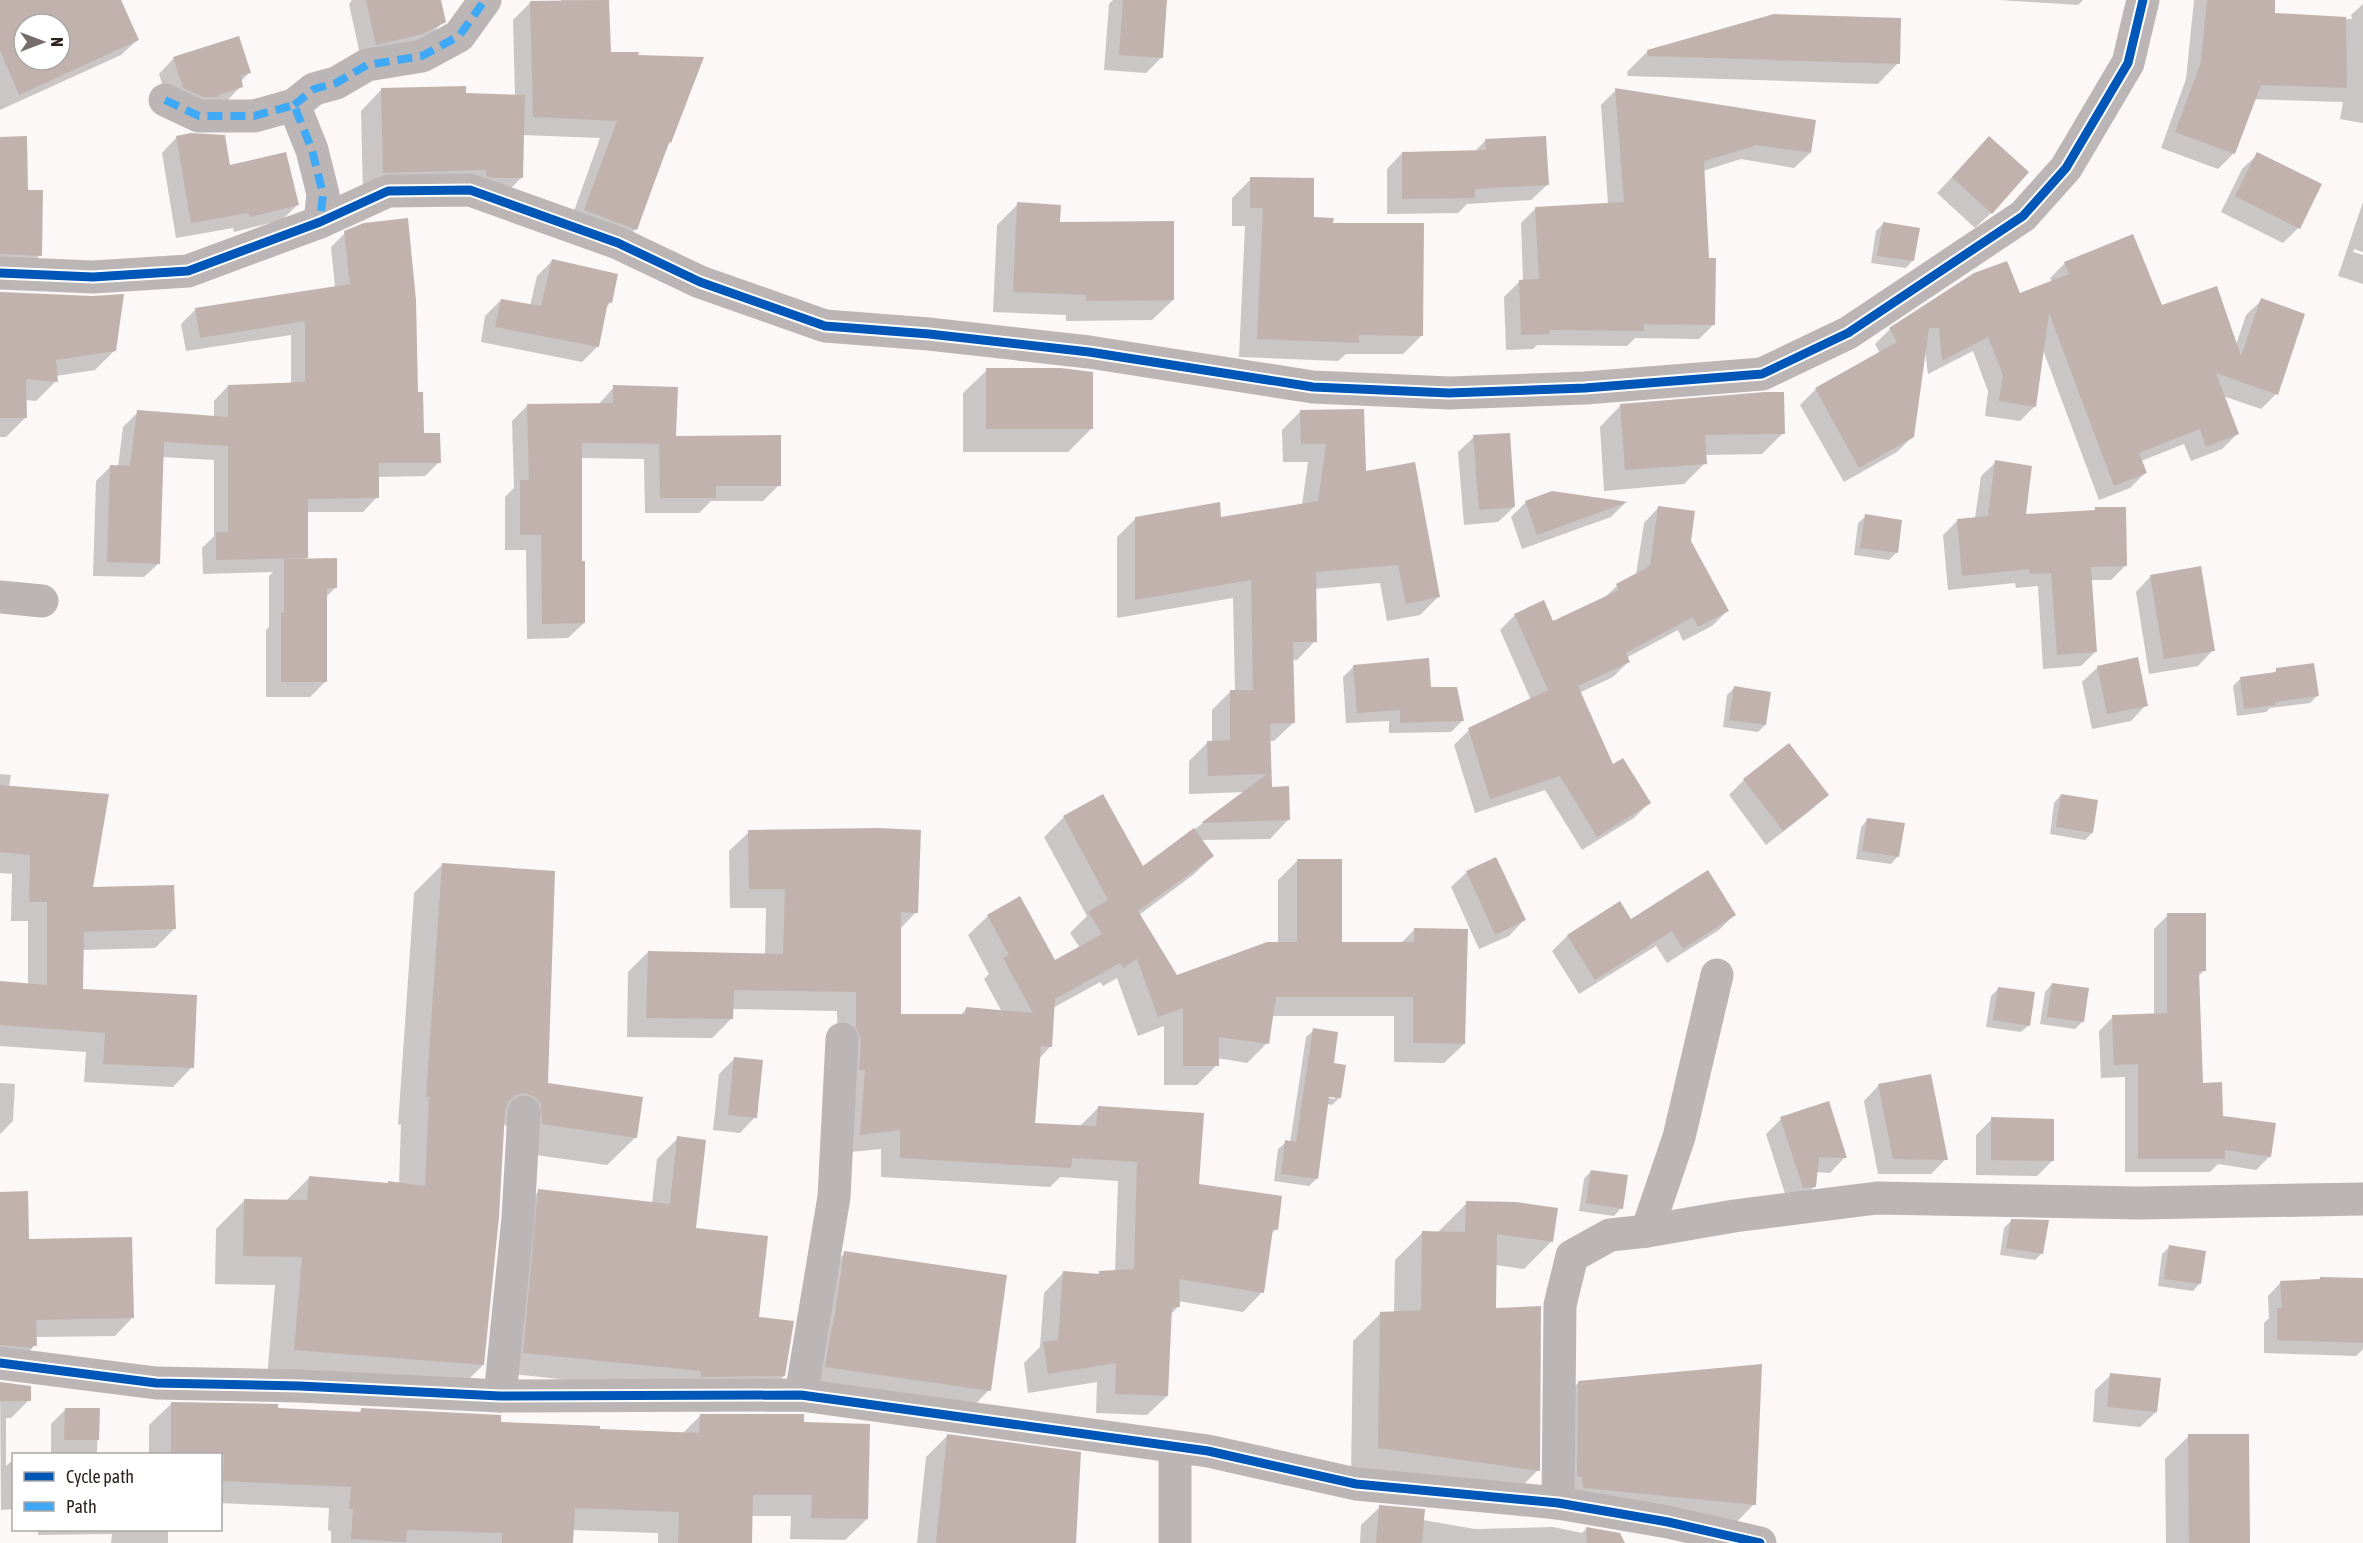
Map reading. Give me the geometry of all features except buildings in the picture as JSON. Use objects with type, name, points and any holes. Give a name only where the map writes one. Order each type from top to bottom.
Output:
[{"type":"street","points":[[165,100],[199,116],[254,116],[294,105],[314,89],[336,83],[368,65],[422,56],[459,36],[485,0]]},
{"type":"street","points":[[0,273],[93,277],[188,271],[320,222],[388,191],[470,190],[618,243],[700,282],[825,326],[929,334],[1089,352],[1313,387],[1449,393],[1585,388],[1762,374],[1848,333],[2023,216],[2066,168],[2128,63],[2143,0]]},
{"type":"street","points":[[294,105],[312,150],[323,194],[320,222]]},
{"type":"street","points":[[0,597],[42,602]]},
{"type":"street","points":[[1647,1231],[1679,1137],[1717,975]]},
{"type":"street","points":[[801,1395],[834,1197],[842,1039]]},
{"type":"street","points":[[500,1396],[518,1218],[524,1112]]},
{"type":"street","points":[[1558,1503],[1560,1305],[1572,1256],[1610,1235],[1877,1198],[2139,1203],[2363,1199]]},
{"type":"street","points":[[0,1363],[156,1383],[300,1386],[500,1396],[801,1395],[1208,1451],[1356,1484],[1558,1503],[1670,1533],[1760,1543]]},
{"type":"street","points":[[1175,1448],[1175,1543]]},
{"type":"marked path","points":[[294,105],[314,89],[336,83],[367,65],[422,56],[459,36],[485,0]]},
{"type":"marked path","points":[[165,100],[199,116],[254,116],[294,105],[312,150],[323,194],[320,222]]},
{"type":"cycle path","points":[[0,273],[93,277],[188,271],[320,222],[388,191],[470,190],[618,243],[700,282],[825,326],[929,334],[1089,352],[1313,387],[1449,393],[1585,388],[1762,374],[1848,333],[2023,216],[2066,168],[2128,63],[2143,0]]},
{"type":"cycle path","points":[[0,1363],[156,1383],[300,1386],[500,1396],[801,1395],[1208,1451],[1356,1484],[1558,1503],[1668,1522],[1760,1543]]}]
